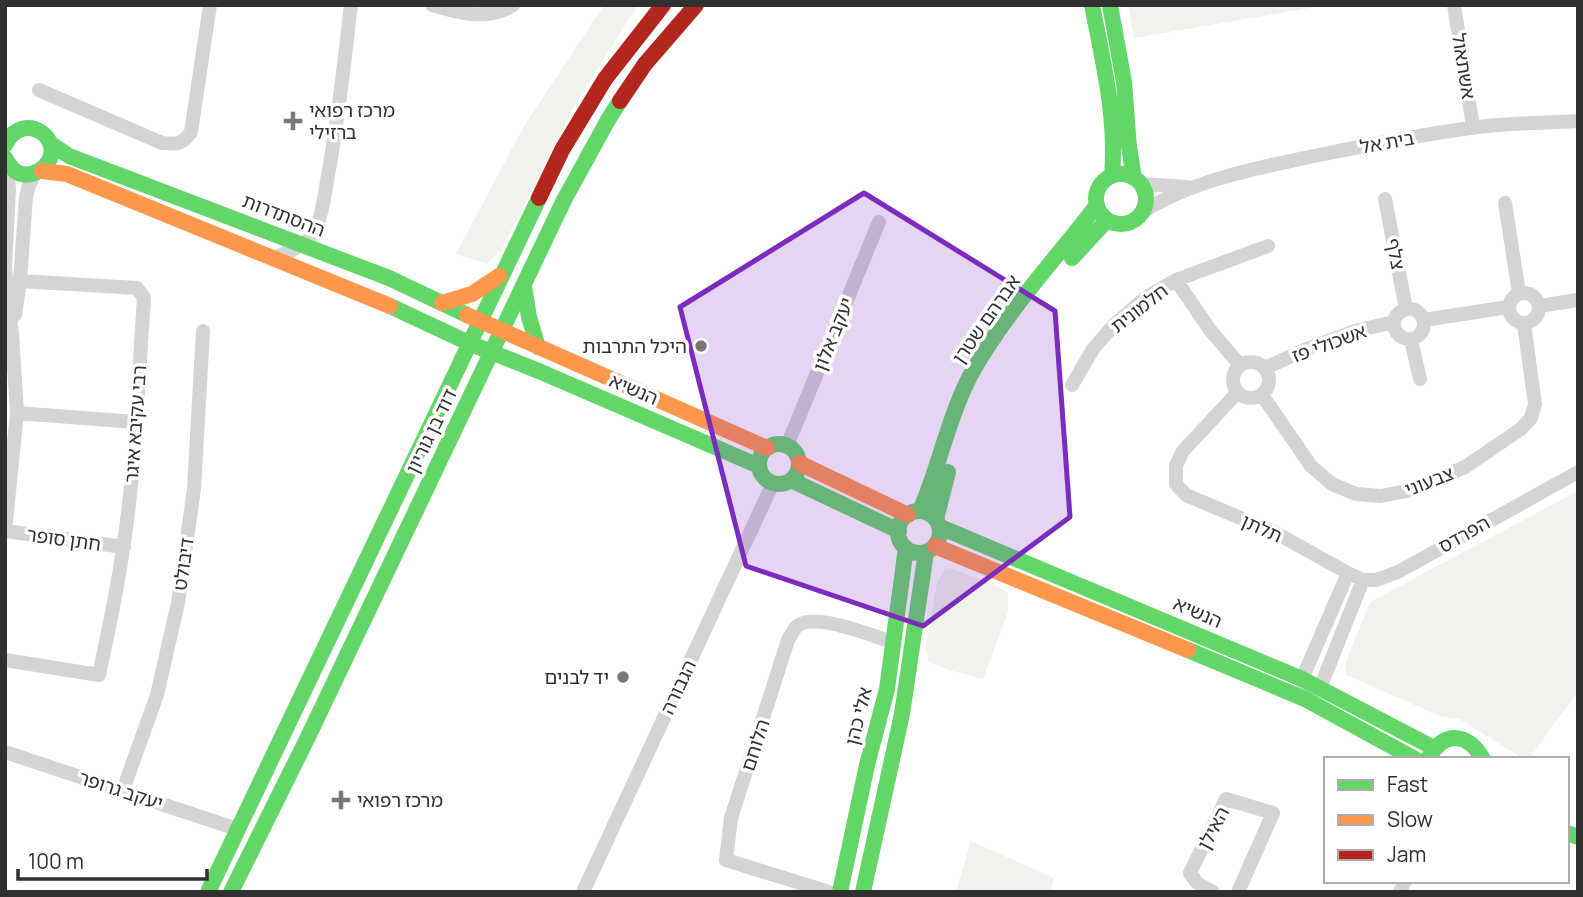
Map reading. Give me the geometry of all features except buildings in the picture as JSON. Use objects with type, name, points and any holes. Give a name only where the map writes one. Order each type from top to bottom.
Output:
[{"type":"street","points":[[39,90],[162,143],[176,144],[185,141],[191,132],[210,5]]},
{"type":"street","points":[[274,258],[303,244],[313,235],[323,204],[334,141],[351,5]]},
{"type":"street","points":[[432,5],[486,15],[499,13],[513,5]]},
{"type":"street","name":"דוד בן גוריון","points":[[208,892],[562,150],[605,79],[663,5]]},
{"type":"street","name":"דוד בן גוריון","points":[[231,892],[307,739],[564,200],[608,121],[645,64],[696,5]]},
{"type":"street","points":[[1091,5],[1114,132],[1112,176]]},
{"type":"street","points":[[1110,5],[1126,94],[1129,147],[1137,181],[1146,198],[1137,218],[1122,224],[1107,220],[1097,205],[1101,185],[1119,174],[1137,181]]},
{"type":"street","name":"אשתאול","points":[[1454,5],[1473,127]]},
{"type":"street","name":"בית אל","points":[[1142,212],[1158,202],[1199,186],[1277,164],[1473,127],[1578,121]]},
{"type":"street","points":[[5,145],[12,128]]},
{"type":"street","name":"ההסתדרות","points":[[12,128],[34,128],[69,156],[389,278],[502,332]]},
{"type":"street","points":[[8,334],[20,281],[26,197],[29,185],[47,165],[51,155],[50,142]]},
{"type":"street","points":[[6,160],[13,170],[20,174],[66,174],[408,313],[492,352]]},
{"type":"street","points":[[5,531],[16,413],[5,268],[9,190],[6,160]]},
{"type":"street","name":"בית אל","points":[[1137,181],[1181,187],[1199,186]]},
{"type":"street","name":"צלף","points":[[1385,198],[1406,309]]},
{"type":"street","points":[[1505,203],[1519,293]]},
{"type":"street","name":"אברהם שטרן","points":[[914,513],[929,491],[960,399],[984,353],[1097,205]]},
{"type":"street","name":"אברהם שטרן","points":[[938,523],[964,421],[988,369],[1027,312],[1107,220]]},
{"type":"street","name":"יעקב אלון","points":[[787,446],[878,222]]},
{"type":"street","name":"חלמונית","points":[[1072,385],[1093,349],[1114,325],[1145,298],[1176,280],[1268,246]]},
{"type":"street","points":[[442,303],[466,298],[482,290],[503,273]]},
{"type":"street","points":[[1176,280],[1210,330],[1240,365]]},
{"type":"street","name":"רבי עקיבא איגר","points":[[5,660],[99,675],[124,547],[144,298],[137,288],[20,281]]},
{"type":"street","points":[[524,286],[528,317],[538,347]]},
{"type":"street","points":[[1519,293],[1530,294],[1539,306],[1536,318],[1524,324],[1514,321],[1508,307],[1512,298],[1519,293]]},
{"type":"street","points":[[1539,306],[1578,300]]},
{"type":"street","points":[[1424,320],[1508,307]]},
{"type":"street","points":[[1406,309],[1415,310],[1424,320],[1422,333],[1411,340],[1402,338],[1396,331],[1394,322],[1398,314],[1406,309]]},
{"type":"street","name":"אשכולי פז","points":[[1265,368],[1355,331],[1394,322]]},
{"type":"street","name":"צבעוני","points":[[1262,395],[1311,466],[1332,484],[1356,494],[1381,496],[1412,490],[1465,467],[1521,429],[1531,418],[1535,404],[1524,324]]},
{"type":"street","points":[[440,329],[454,353],[455,373]]},
{"type":"street","name":"דיבולט","points":[[123,790],[156,695],[177,603],[194,489],[203,331]]},
{"type":"street","name":"הנשיא","points":[[502,332],[767,448]]},
{"type":"street","points":[[1411,340],[1420,379]]},
{"type":"street","name":"הנשיא","points":[[492,352],[759,466]]},
{"type":"street","points":[[1256,362],[1265,368],[1269,379],[1262,395],[1247,398],[1237,393],[1232,382],[1240,365],[1256,362]]},
{"type":"street","points":[[466,406],[497,374],[507,369],[518,367],[541,372]]},
{"type":"street","name":"תלתן","points":[[1237,393],[1183,451],[1176,466],[1176,484],[1186,495],[1276,533],[1348,573]]},
{"type":"street","points":[[16,413],[136,422]]},
{"type":"street","points":[[774,445],[787,446],[797,456],[799,469],[795,477],[787,483],[772,483],[764,478],[759,466],[762,454],[774,445]]},
{"type":"street","points":[[799,463],[914,513],[929,513],[938,523],[940,534],[930,549],[902,714],[863,892]]},
{"type":"street","name":"הפרדס","points":[[1363,580],[1376,580],[1398,572],[1578,472]]},
{"type":"street","points":[[790,480],[898,531]]},
{"type":"street","name":"הגבורה","points":[[583,892],[772,483]]},
{"type":"street","points":[[914,513],[903,519],[898,531],[900,541],[906,548],[919,553],[930,549]]},
{"type":"street","name":"הנשיא","points":[[938,523],[1303,679],[1431,753]]},
{"type":"street","name":"חתן סופר","points":[[5,531],[124,547]]},
{"type":"street","name":"אלי כהן","points":[[840,892],[867,765],[887,689],[906,548]]},
{"type":"street","name":"הנשיא","points":[[930,549],[1305,699],[1411,757]]},
{"type":"street","points":[[1348,573],[1363,580],[1320,688],[1305,699],[1303,679],[1348,573]]},
{"type":"street","name":"הלוחם","points":[[829,892],[726,860],[732,818],[788,640],[797,626],[810,621],[825,621],[893,642]]},
{"type":"street","points":[[1431,753],[1440,742],[1448,738],[1465,739],[1473,743],[1482,757]]},
{"type":"street","name":"יעקב גרופר","points":[[5,752],[237,829]]},
{"type":"street","name":"האילן","points":[[1213,892],[1197,883],[1190,873],[1226,799],[1273,813],[1238,892]]},
{"type":"highlighted area","points":[[864,193],[1055,311],[1070,517],[923,626],[746,566],[680,307]]},
{"type":"shaded area","points":[[604,5],[638,5],[574,106],[502,249],[487,264],[456,254],[524,126]]},
{"type":"shaded area","points":[[1128,5],[1327,5],[1134,38]]},
{"type":"shaded area","points":[[1578,491],[1578,691],[1530,757],[1521,757],[1459,719],[1440,716],[1346,675],[1346,661],[1370,602]]},
{"type":"shaded area","points":[[950,568],[1008,593],[1008,612],[983,679],[929,662],[925,650],[937,583],[945,569]]},
{"type":"shaded area","points":[[971,841],[1054,878],[1050,892],[956,892]]},
{"type":"traffic: fast","points":[[1092,5],[1111,111],[1112,176]]},
{"type":"traffic: fast","points":[[1110,5],[1124,82],[1134,178]]},
{"type":"traffic: fast","points":[[231,892],[307,739],[564,200],[620,101]]},
{"type":"traffic: fast","points":[[5,145],[13,134],[32,128],[41,132],[51,147],[51,156],[45,166],[31,174],[18,173],[5,158]]},
{"type":"traffic: fast","points":[[50,143],[69,156],[389,278],[467,315]]},
{"type":"traffic: fast","points":[[1121,174],[1138,182],[1146,199],[1138,216],[1121,224],[1104,216],[1096,199],[1104,182],[1121,174]]},
{"type":"traffic: fast","points":[[208,892],[539,198]]},
{"type":"traffic: fast","points":[[920,511],[956,409],[983,353],[1014,309],[1097,205]]},
{"type":"traffic: fast","points":[[1072,258],[1107,220]]},
{"type":"traffic: fast","points":[[524,286],[538,347]]},
{"type":"traffic: fast","points":[[390,306],[469,343],[759,466]]},
{"type":"traffic: fast","points":[[779,444],[793,450],[799,464],[793,478],[779,484],[765,478],[759,464],[765,450],[779,444]]},
{"type":"traffic: fast","points":[[936,519],[948,472]]},
{"type":"traffic: fast","points":[[791,480],[899,531]]},
{"type":"traffic: fast","points":[[919,511],[934,517],[940,532],[934,547],[919,553],[904,547],[898,532],[904,517],[919,511]]},
{"type":"traffic: fast","points":[[940,527],[1302,679],[1434,748]]},
{"type":"traffic: fast","points":[[840,892],[867,765],[887,689],[906,548]]},
{"type":"traffic: fast","points":[[863,892],[902,714],[926,552]]},
{"type":"traffic: fast","points":[[1188,650],[1305,699],[1411,757]]},
{"type":"traffic: fast","points":[[1429,757],[1442,742],[1456,738],[1470,744],[1482,757]]},
{"type":"traffic: fast","points":[[1569,834],[1578,837]]},
{"type":"traffic: slow","points":[[42,171],[67,174],[390,306]]},
{"type":"traffic: slow","points":[[442,303],[472,294],[499,276]]},
{"type":"traffic: slow","points":[[467,315],[767,448]]},
{"type":"traffic: slow","points":[[799,463],[908,515]]},
{"type":"traffic: slow","points":[[935,546],[1188,650]]},
{"type":"traffic: jam","points":[[539,198],[562,150],[605,79],[663,5]]},
{"type":"traffic: jam","points":[[620,101],[645,64],[696,5]]},
{"type":"place","name":"מרכז רפואי ברזילי","points":[[293,121]]},
{"type":"place","name":"היכל התרבות","points":[[701,346]]},
{"type":"place","name":"יד לבנים","points":[[623,677]]},
{"type":"place","name":"מרכז רפואי","points":[[341,800]]}]
